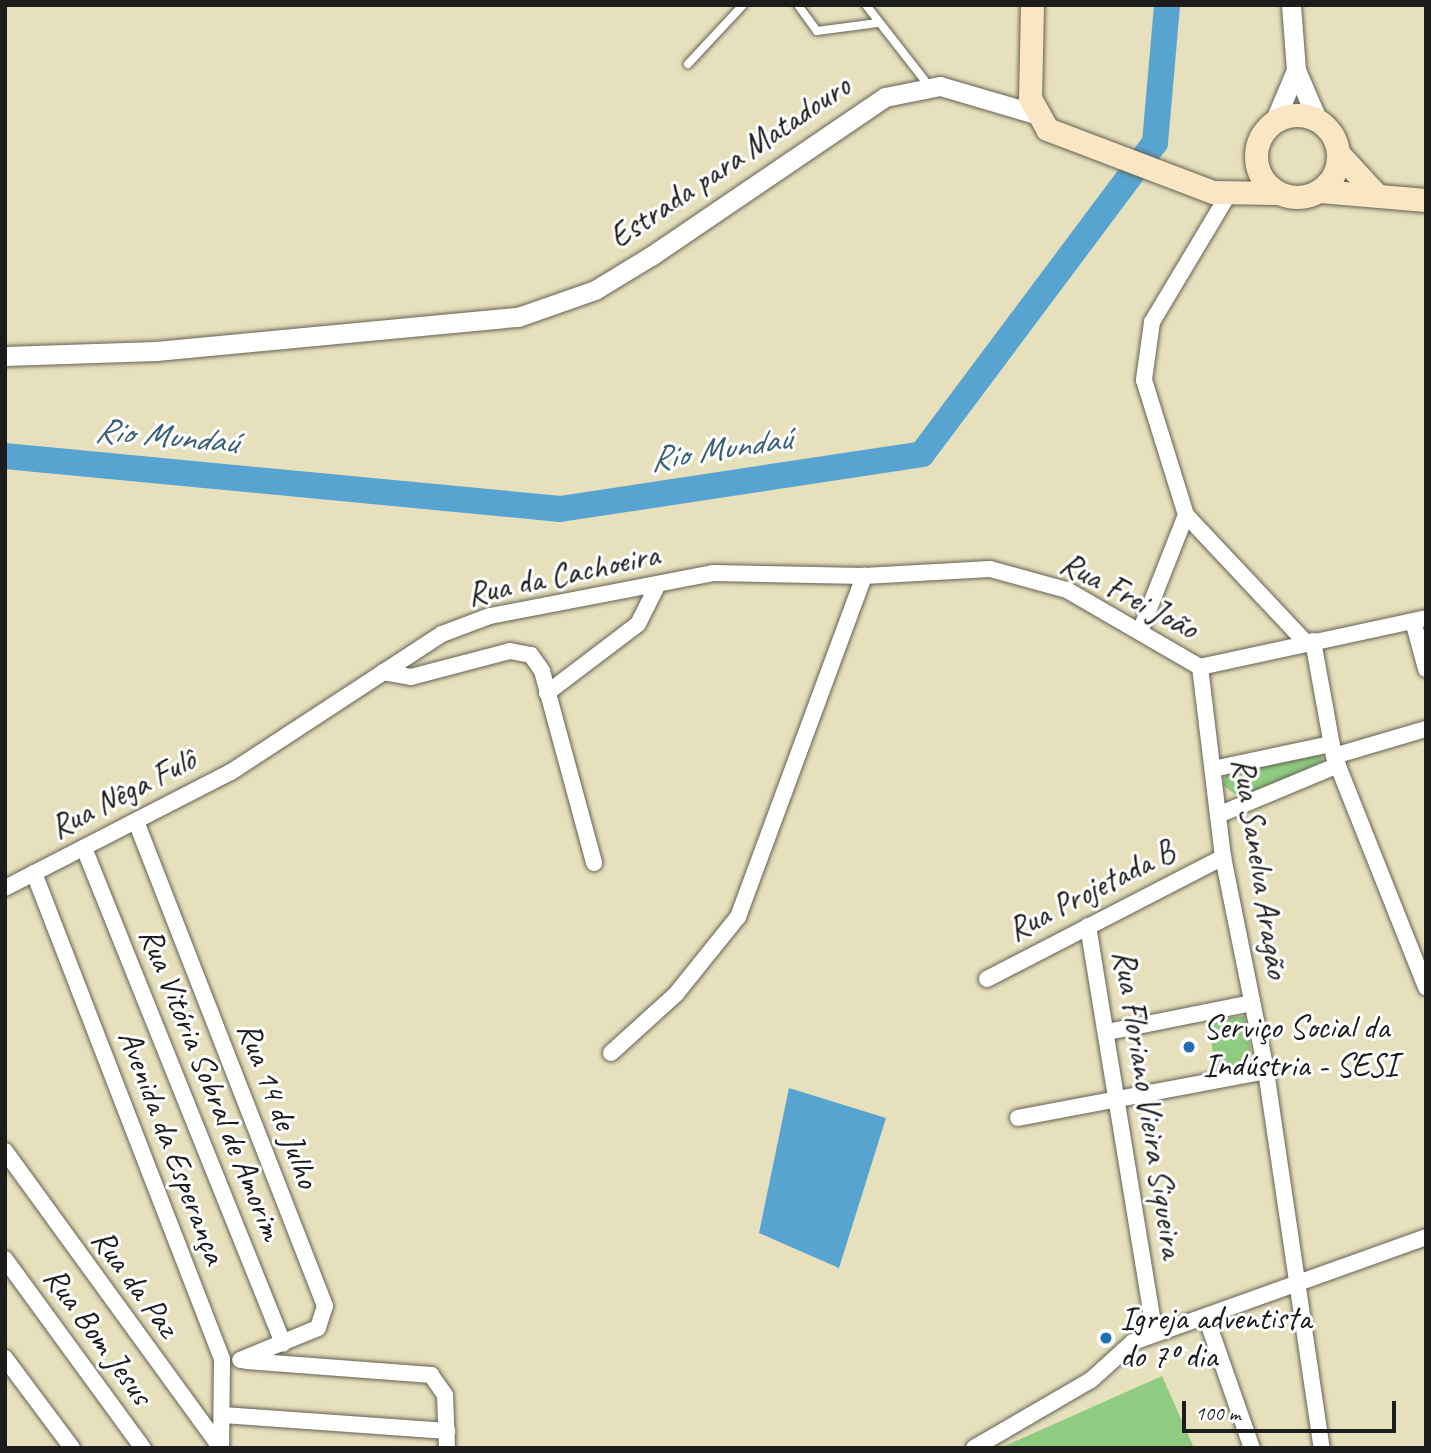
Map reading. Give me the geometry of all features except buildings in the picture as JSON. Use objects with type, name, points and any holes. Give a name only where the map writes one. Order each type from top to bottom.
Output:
[{"type":"main road","points":[[1032,5],[1028,68],[1035,114],[1065,138],[1220,193],[1278,193],[1299,198],[1320,191],[1375,193],[1426,200]]},
{"type":"main road","points":[[1220,193],[1255,157],[1260,136],[1275,120],[1296,114],[1317,119],[1333,134],[1339,154],[1375,193]]},
{"type":"main road","points":[[1320,191],[1335,176],[1339,154]]},
{"type":"main road","points":[[1255,157],[1262,178],[1278,193]]},
{"type":"street","points":[[1291,5],[1296,70],[1317,119]]},
{"type":"street","points":[[1275,120],[1296,70]]},
{"type":"street","name":"Estrada para Matadouro","points":[[5,356],[156,351],[463,323],[542,311],[595,290],[885,97],[929,86],[1035,114]]},
{"type":"street","points":[[1220,193],[1152,322],[1143,355],[1152,414],[1186,515],[1310,642],[1334,755],[1426,987]]},
{"type":"street","points":[[1141,629],[1186,515]]},
{"type":"street","name":"Rua Frei João","points":[[864,576],[990,569],[1066,590],[1141,629],[1200,667]]},
{"type":"street","name":"Rua da Cachoeira","points":[[231,772],[442,634],[490,616],[657,586],[713,573],[864,576]]},
{"type":"street","points":[[611,1053],[676,994],[738,917],[864,576]]},
{"type":"street","points":[[547,693],[638,624],[657,586]]},
{"type":"street","points":[[1200,667],[1420,620],[1426,669]]},
{"type":"street","points":[[383,672],[411,677],[523,652],[542,671],[594,863]]},
{"type":"street","name":"Rua Sanelva Aragão","points":[[1200,667],[1223,856],[1266,1071],[1322,1448]]},
{"type":"street","points":[[1213,769],[1334,755],[1426,729]]},
{"type":"street","points":[[1218,815],[1334,755]]},
{"type":"street","name":"Rua Nêga Fulô","points":[[5,888],[137,824],[231,772]]},
{"type":"street","name":"Rua 14 de Julho","points":[[137,824],[325,1306],[318,1328],[240,1360]]},
{"type":"street","name":"Rua Vitória Sobral de Amorim","points":[[84,848],[283,1343]]},
{"type":"street","name":"Rua Projetada B","points":[[987,979],[1223,856]]},
{"type":"street","name":"Avenida da Esperança","points":[[34,873],[222,1359],[221,1448]]},
{"type":"street","name":"Rua Floriano Vieira Siqueira","points":[[1088,926],[1154,1333]]},
{"type":"street","points":[[1107,1032],[1252,1003]]},
{"type":"street","points":[[1018,1118],[1266,1071]]},
{"type":"street","name":"Rua da Paz","points":[[5,1151],[221,1448]]},
{"type":"street","points":[[974,1448],[1154,1333],[1296,1286],[1426,1237]]},
{"type":"street","name":"Rua Bom Jesus","points":[[5,1259],[143,1448]]},
{"type":"street","points":[[1206,1317],[1251,1448]]},
{"type":"street","points":[[5,1357],[72,1448]]},
{"type":"street","points":[[222,1359],[403,1371],[438,1380],[447,1439],[223,1415]]},
{"type":"lane","points":[[688,64],[744,5]]},
{"type":"lane","points":[[798,5],[817,31],[877,23]]},
{"type":"lane","points":[[866,5],[877,23],[929,86]]},
{"type":"green space","points":[[1321,754],[1323,761],[1241,799],[1223,785],[1226,773]]},
{"type":"green space","points":[[1245,1016],[1253,1065],[1215,1072],[1209,1020]]},
{"type":"green space","points":[[1162,1376],[1194,1448],[1000,1448]]},
{"type":"water","points":[[789,1088],[886,1118],[839,1268],[759,1233]]},
{"type":"waterway","name":"Rio Mundaú","points":[[5,456],[560,509],[922,454],[1155,143],[1167,5]]},
{"type":"place","name":"Serviço Social da Indústria - SESI","points":[[1189,1047]]},
{"type":"place","name":"Igreja adventista do 7º dia","points":[[1106,1338]]}]
